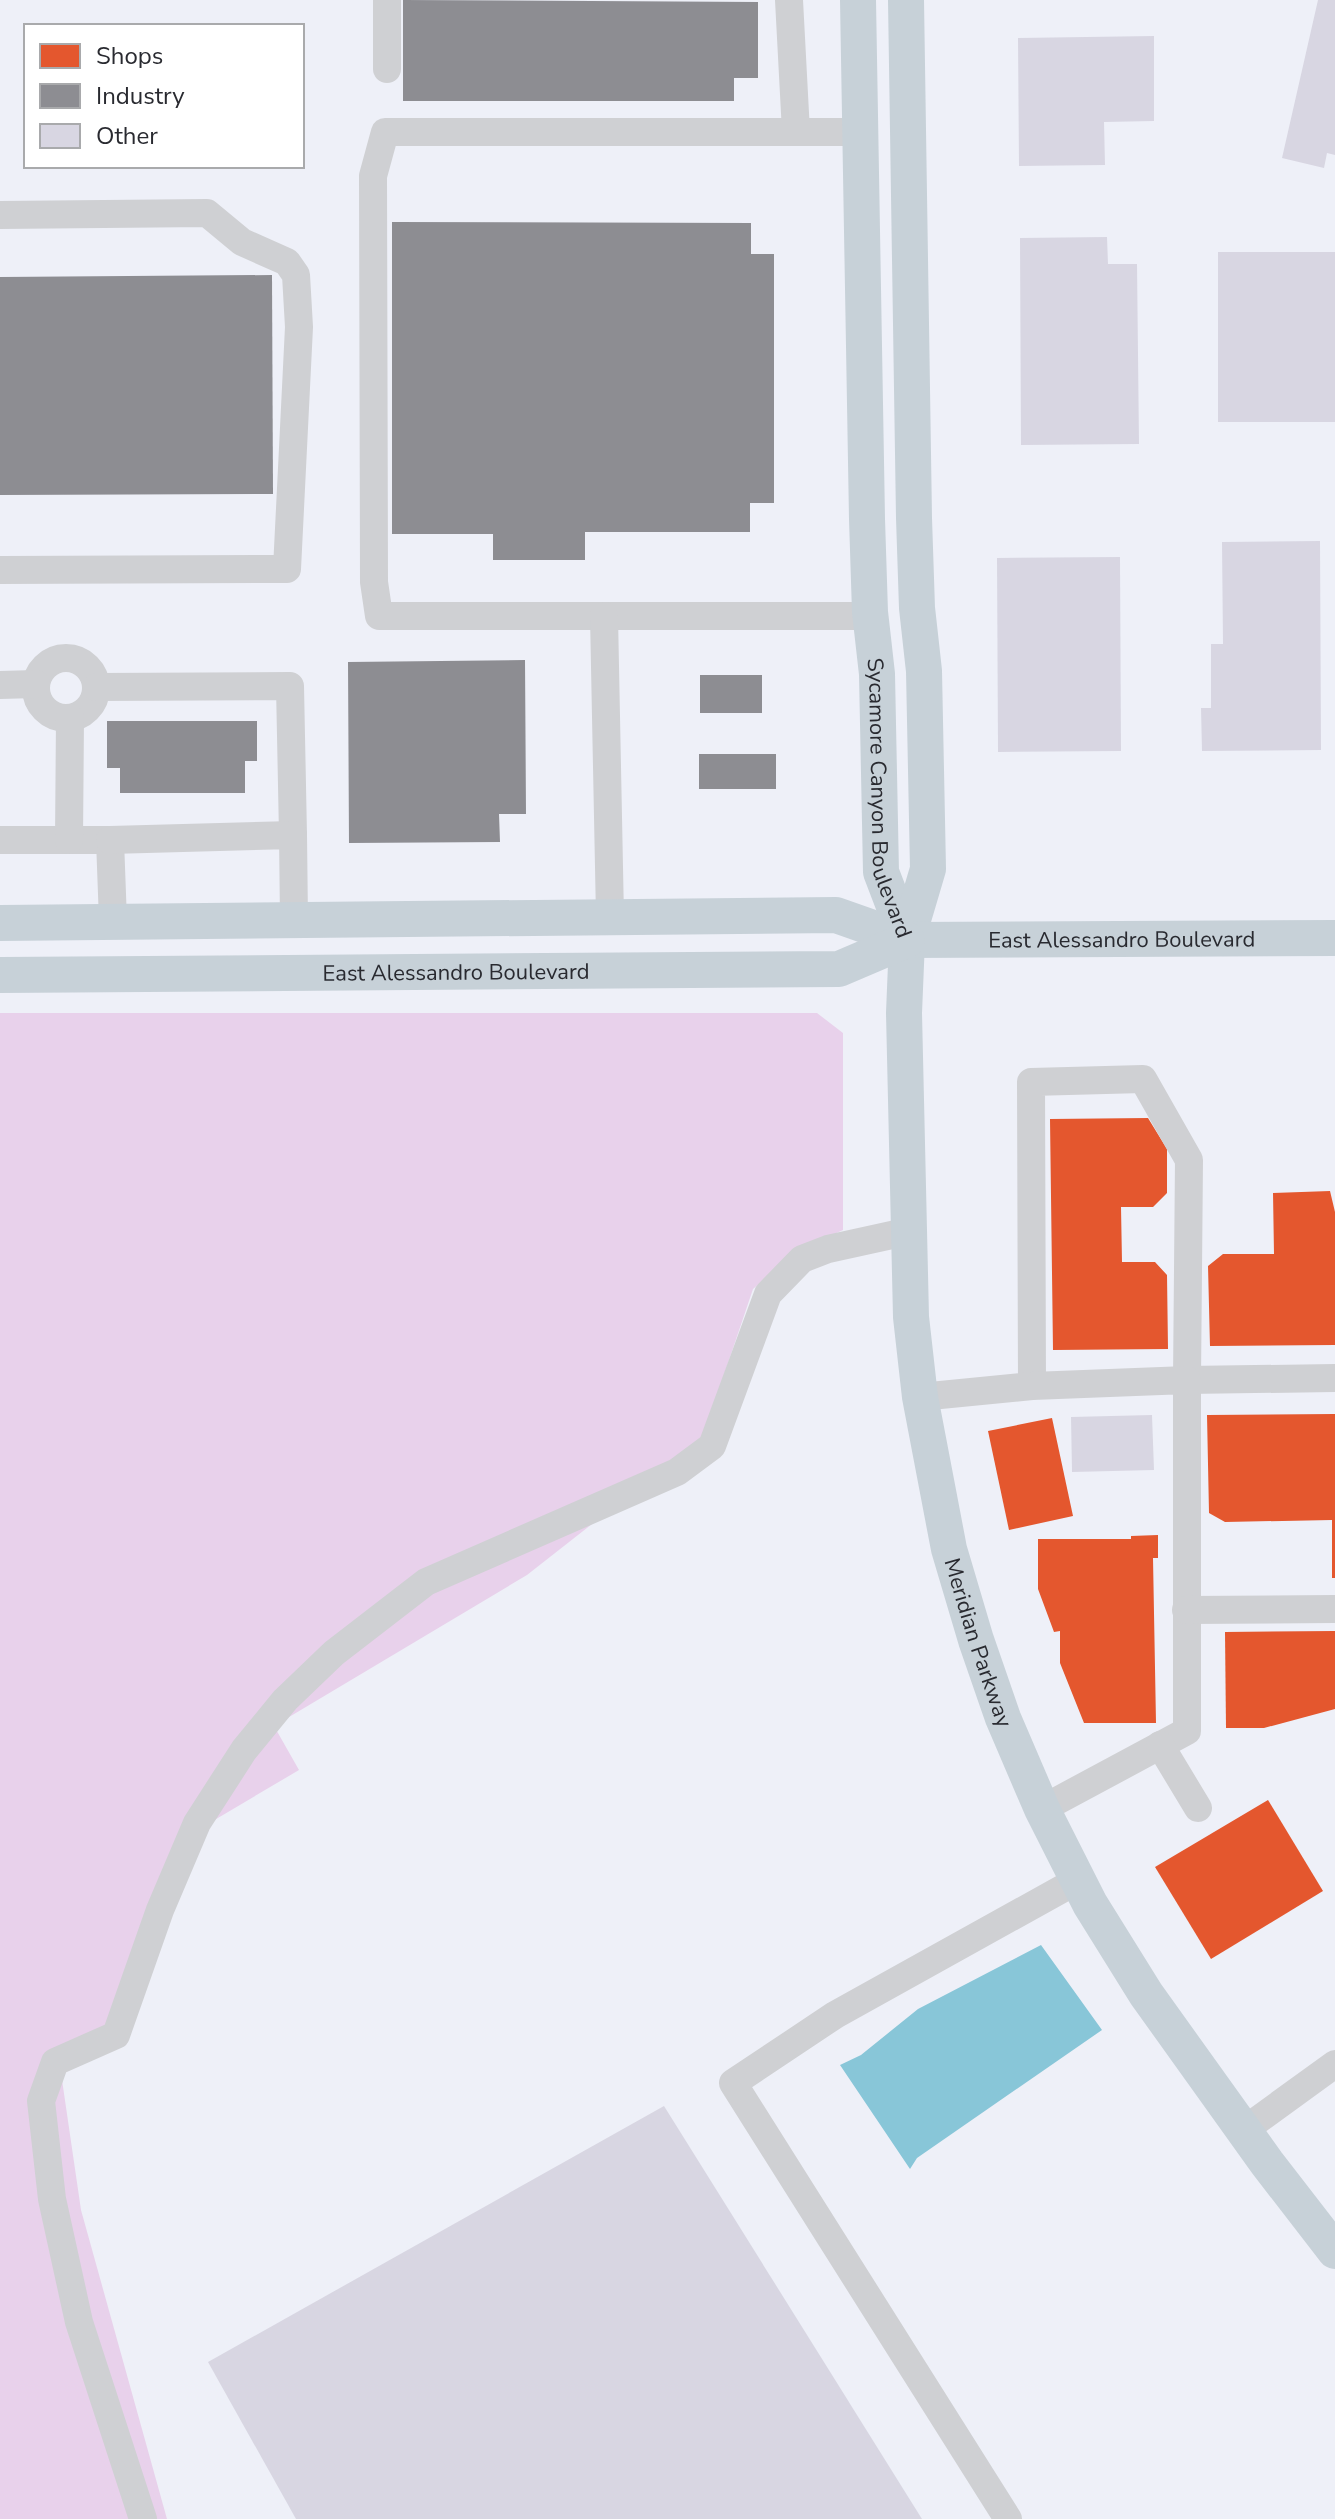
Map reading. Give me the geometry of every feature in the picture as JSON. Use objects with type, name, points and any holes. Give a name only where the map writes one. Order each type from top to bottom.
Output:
[{"type":"main road","name":"Sycamore Canyon Boulevard","points":[[858,0],[867,519],[877,674],[881,872],[907,940]]},
{"type":"main road","name":"Sycamore Canyon Boulevard","points":[[906,0],[914,518],[917,608],[924,671],[928,869],[907,940]]},
{"type":"main road","name":"East Alessandro Boulevard","points":[[0,923],[836,915],[907,940],[1335,938]]},
{"type":"main road","name":"East Alessandro Boulevard","points":[[0,975],[839,969],[907,940]]},
{"type":"main road","name":"Meridian Parkway","points":[[907,940],[904,1013],[911,1317],[920,1397],[949,1549],[976,1640],[1003,1718],[1042,1809],[1078,1880],[1146,1994],[1335,2251]]},
{"type":"street","points":[[387,0],[387,69]]},
{"type":"street","points":[[789,0],[796,132]]},
{"type":"street","points":[[862,132],[385,132],[373,176],[374,582],[379,616],[871,616]]},
{"type":"street","points":[[0,215],[207,213],[242,242],[287,262],[296,275],[299,327],[287,569],[0,570]]},
{"type":"street","points":[[604,616],[610,917]]},
{"type":"street","points":[[63,658],[82,663],[89,669],[96,687],[92,704],[78,716],[70,718],[52,715],[36,693],[36,684],[45,667],[63,658]]},
{"type":"street","points":[[0,685],[36,684]]},
{"type":"street","points":[[96,687],[290,686],[294,920]]},
{"type":"street","points":[[69,840],[70,718]]},
{"type":"street","points":[[0,840],[293,835]]},
{"type":"street","points":[[110,840],[113,921]]},
{"type":"street","points":[[1032,1386],[1031,1082],[1143,1079],[1189,1160],[1187,1731],[1042,1809]]},
{"type":"street","points":[[143,2519],[79,2322],[52,2199],[41,2101],[55,2062],[116,2035],[154,1924],[197,1823],[244,1750],[285,1700],[334,1653],[426,1582],[677,1472],[712,1446],[768,1294],[802,1259],[828,1249],[910,1231]]},
{"type":"street","points":[[920,1397],[1032,1386],[1335,1378]]},
{"type":"street","points":[[1186,1610],[1335,1609]]},
{"type":"street","points":[[1160,1745],[1198,1808]]},
{"type":"street","points":[[1008,2519],[733,2083],[835,2015],[1078,1880]]},
{"type":"street","points":[[1244,2130],[1335,2064]]},
{"type":"shaded area","points":[[0,1013],[817,1013],[843,1033],[843,1230],[797,1251],[753,1289],[703,1437],[527,1575],[274,1726],[299,1770],[206,1825],[124,2037],[61,2073],[81,2210],[167,2519],[0,2519]]},
{"type":"water","points":[[1041,1945],[1102,2030],[917,2158],[910,2169],[840,2065],[861,2055],[918,2009]]},
{"type":"building: Shops","points":[[1148,1118],[1167,1149],[1167,1193],[1153,1207],[1121,1207],[1122,1262],[1155,1262],[1167,1275],[1168,1349],[1053,1350],[1050,1119]]},
{"type":"building: Shops","points":[[1330,1191],[1335,1212],[1335,1345],[1210,1346],[1208,1266],[1223,1254],[1274,1254],[1273,1193]]},
{"type":"building: Shops","points":[[1335,1414],[1335,1578],[1332,1578],[1332,1520],[1225,1522],[1209,1513],[1207,1415]]},
{"type":"building: Shops","points":[[1052,1418],[1073,1516],[1009,1530],[988,1431]]},
{"type":"building: Shops","points":[[1158,1535],[1158,1558],[1153,1558],[1156,1723],[1084,1723],[1060,1663],[1060,1631],[1054,1632],[1038,1589],[1038,1539],[1131,1539],[1131,1536]]},
{"type":"building: Shops","points":[[1335,1631],[1335,1709],[1264,1728],[1226,1728],[1225,1632]]},
{"type":"building: Shops","points":[[1268,1800],[1323,1891],[1211,1959],[1155,1867]]},
{"type":"building: Industry","points":[[403,0],[758,2],[758,78],[734,78],[734,101],[403,101]]},
{"type":"building: Industry","points":[[392,222],[751,223],[751,254],[774,254],[774,503],[750,503],[750,532],[585,532],[585,560],[493,560],[493,534],[392,534]]},
{"type":"building: Industry","points":[[272,275],[273,494],[0,495],[0,277]]},
{"type":"building: Industry","points":[[525,660],[526,814],[499,814],[500,842],[349,843],[348,662]]},
{"type":"building: Industry","points":[[700,675],[762,675],[762,713],[700,713]]},
{"type":"building: Industry","points":[[107,721],[257,721],[257,761],[245,761],[245,793],[120,793],[120,768],[107,768]]},
{"type":"building: Industry","points":[[699,754],[776,754],[776,789],[699,789]]},
{"type":"building: Other","points":[[1318,0],[1335,0],[1335,155],[1327,153],[1324,168],[1282,158]]},
{"type":"building: Other","points":[[1154,36],[1154,121],[1104,122],[1105,165],[1019,166],[1018,38]]},
{"type":"building: Other","points":[[1107,237],[1108,264],[1137,264],[1139,444],[1021,445],[1020,238]]},
{"type":"building: Other","points":[[1218,252],[1335,252],[1335,422],[1218,422]]},
{"type":"building: Other","points":[[1320,541],[1321,750],[1202,751],[1201,708],[1211,708],[1211,644],[1223,644],[1222,542]]},
{"type":"building: Other","points":[[1120,557],[1121,751],[998,752],[997,558]]},
{"type":"building: Other","points":[[1152,1415],[1154,1470],[1072,1472],[1071,1417]]},
{"type":"building: Other","points":[[664,2106],[922,2519],[296,2519],[208,2362]]}]
